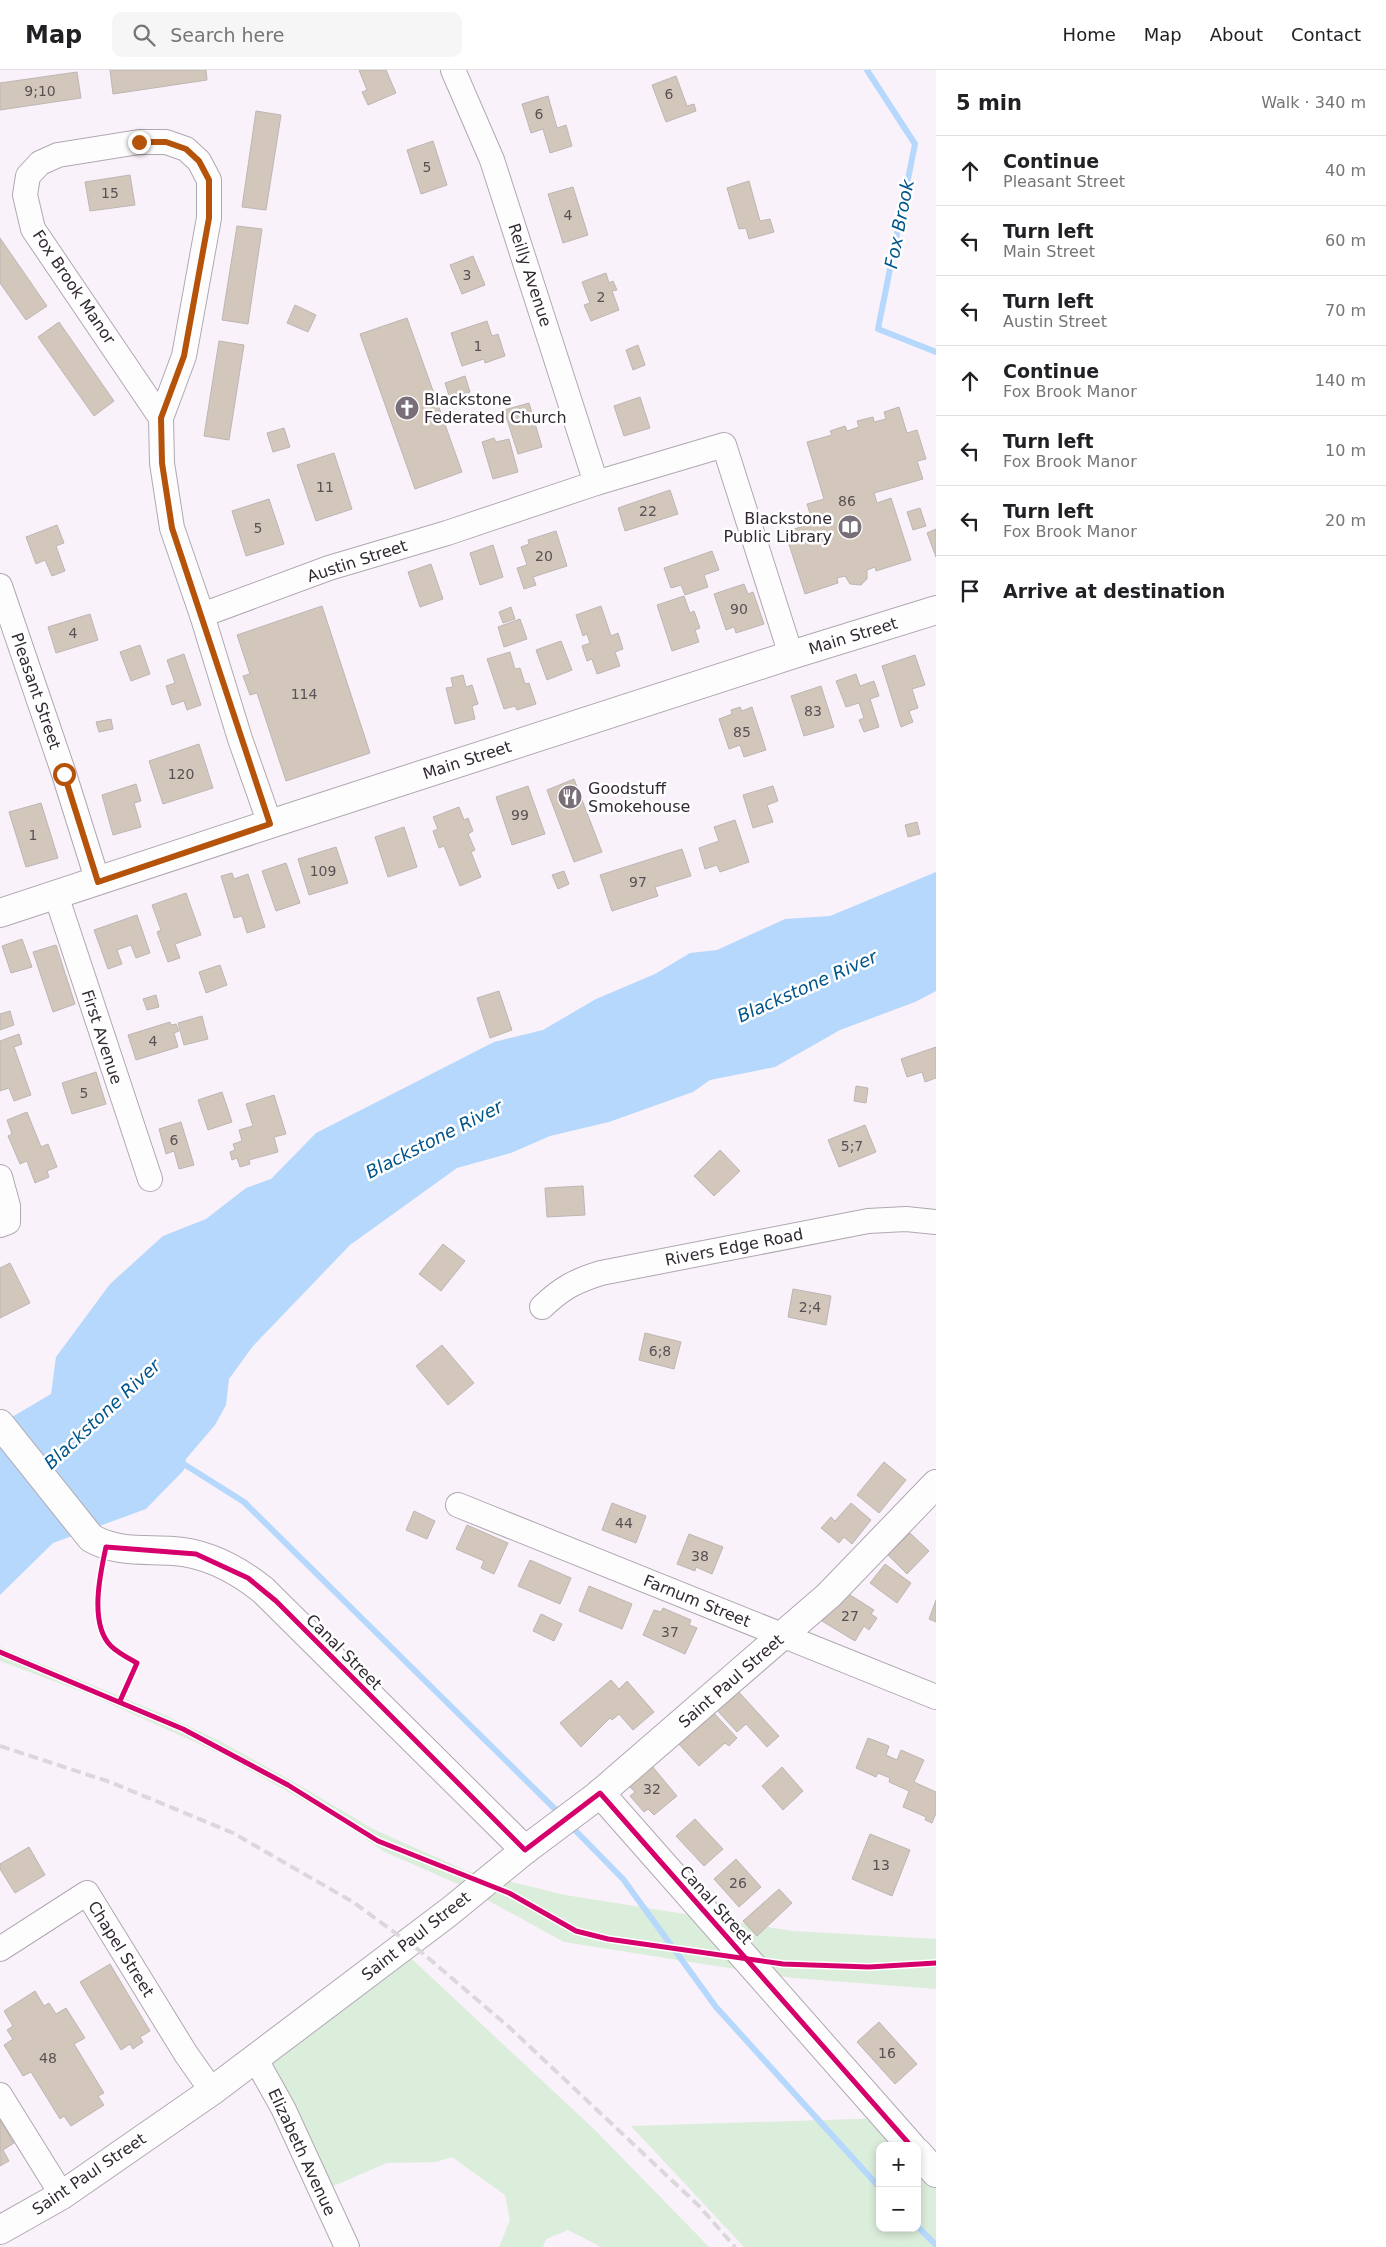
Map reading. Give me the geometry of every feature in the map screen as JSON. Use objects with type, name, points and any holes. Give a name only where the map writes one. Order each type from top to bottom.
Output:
[{"type":"main road","name":"Main Street","points":[[0,913],[791,655],[936,610]]},
{"type":"main road","name":"Canal Street","points":[[0,1424],[91,1538],[106,1547],[196,1554],[248,1578],[276,1601],[525,1850]]},
{"type":"main road","name":"Saint Paul Street","points":[[0,2230],[62,2195],[212,2091],[449,1912],[525,1850],[600,1793],[829,1595],[936,1484]]},
{"type":"main road","name":"Canal Street","points":[[600,1793],[907,2142]]},
{"type":"main road","points":[[921,2156],[936,2173]]},
{"type":"street","name":"Reilly Avenue","points":[[453,70],[492,160],[596,483]]},
{"type":"street","name":"Fox Brook Manor","points":[[161,418],[34,229],[26,195],[28,176],[40,163],[58,155],[139,142],[166,142],[186,149],[199,161],[209,180],[209,218],[184,356],[161,418],[162,471],[172,528],[202,615]]},
{"type":"street","name":"Austin Street","points":[[202,615],[329,568],[466,527],[596,483],[724,446],[791,655]]},
{"type":"street","name":"Pleasant Street","points":[[0,586],[64,774],[98,882]]},
{"type":"street","points":[[202,615],[240,739],[270,824]]},
{"type":"street","name":"First Avenue","points":[[56,895],[150,1179]]},
{"type":"street","points":[[0,1177],[4,1215]]},
{"type":"street","name":"Rivers Edge Road","points":[[542,1307],[559,1290],[578,1280],[601,1273],[868,1221],[906,1219],[936,1222]]},
{"type":"street","name":"Farnum Street","points":[[458,1505],[936,1697]]},
{"type":"street","name":"Chapel Street","points":[[0,1948],[87,1893],[186,2054],[212,2091]]},
{"type":"street","name":"Elizabeth Avenue","points":[[255,2058],[283,2108],[347,2247]]},
{"type":"street","points":[[0,2096],[62,2195]]},
{"type":"green space","points":[[0,1647],[160,1713],[220,1741],[373,1829],[467,1871],[565,1895],[793,1931],[936,1939],[936,1989],[793,1978],[564,1942],[460,1885],[385,1852],[333,1817],[221,1754],[91,1695],[0,1661]]},
{"type":"green space","points":[[399,1947],[596,2131],[709,2247],[601,2247],[568,2230],[546,2239],[543,2247],[499,2247],[510,2220],[505,2195],[452,2157],[436,2162],[387,2163],[322,2191],[260,2052]]},
{"type":"green space","points":[[887,2118],[908,2142],[876,2142],[876,2232],[921,2232],[921,2156],[936,2173],[936,2247],[744,2247],[631,2126]]},
{"type":"water","name":"Blackstone River","points":[[936,872],[936,991],[915,1002],[840,1030],[775,1067],[710,1080],[693,1092],[609,1122],[550,1136],[511,1153],[457,1168],[350,1245],[253,1346],[229,1379],[226,1405],[215,1425],[186,1459],[184,1470],[146,1509],[53,1543],[0,1595],[0,1424],[51,1394],[56,1357],[110,1284],[163,1236],[206,1219],[246,1188],[271,1179],[316,1133],[494,1042],[543,1030],[596,999],[655,974],[690,953],[717,950],[785,919],[830,916]]},
{"type":"building","points":[[110,70],[206,70],[207,80],[113,94]]},
{"type":"building","points":[[359,70],[386,70],[396,93],[368,105],[362,92],[367,90]]},
{"type":"building","points":[[77,72],[81,98],[0,110],[0,83]]},
{"type":"building","points":[[676,76],[687,106],[694,104],[696,111],[666,122],[652,85]]},
{"type":"building","points":[[548,96],[557,128],[566,125],[572,146],[550,153],[543,129],[531,133],[522,104]]},
{"type":"building","points":[[256,111],[281,115],[266,210],[242,207]]},
{"type":"building","points":[[433,141],[447,185],[421,194],[407,150]]},
{"type":"building","points":[[130,175],[135,205],[90,211],[85,182]]},
{"type":"building","points":[[749,181],[760,221],[770,219],[774,232],[749,239],[746,228],[739,229],[727,188]]},
{"type":"building","points":[[573,187],[588,235],[563,243],[548,194]]},
{"type":"building","points":[[237,226],[262,229],[248,324],[222,320]]},
{"type":"building","points":[[0,238],[47,306],[26,320],[0,283]]},
{"type":"building","points":[[473,256],[485,285],[462,294],[450,265]]},
{"type":"building","points":[[606,273],[609,283],[613,281],[617,290],[612,291],[619,310],[591,321],[584,305],[590,303],[582,282]]},
{"type":"building","points":[[295,305],[316,315],[308,332],[287,323]]},
{"type":"building","points":[[407,318],[462,472],[415,489],[360,334]]},
{"type":"building","points":[[487,321],[492,336],[498,334],[505,356],[485,363],[484,359],[462,366],[451,333]]},
{"type":"building","points":[[59,322],[114,401],[94,416],[38,337]]},
{"type":"building","points":[[219,341],[244,345],[229,440],[204,436]]},
{"type":"building","points":[[638,345],[645,365],[633,370],[626,350]]},
{"type":"building","points":[[465,376],[470,392],[450,399],[445,383]]},
{"type":"building","points":[[640,397],[650,428],[624,436],[614,406]]},
{"type":"building","points":[[529,403],[542,447],[518,454],[504,410]]},
{"type":"building","points":[[899,407],[907,433],[917,430],[926,459],[917,461],[923,479],[874,493],[877,503],[891,498],[911,560],[876,571],[875,567],[867,570],[867,579],[861,585],[850,584],[845,576],[837,578],[838,583],[805,594],[785,532],[813,523],[807,504],[824,499],[807,442],[832,435],[830,431],[845,426],[847,431],[859,427],[857,421],[873,417],[874,422],[886,419],[884,412]]},
{"type":"building","points":[[284,428],[290,447],[273,452],[267,433]]},
{"type":"building","points":[[494,438],[496,442],[509,439],[518,472],[493,479],[482,442]]},
{"type":"building","points":[[334,453],[352,509],[316,521],[297,465]]},
{"type":"building","points":[[670,490],[678,514],[625,531],[618,508]]},
{"type":"building","points":[[269,499],[284,544],[246,556],[232,511]]},
{"type":"building","points":[[920,508],[926,526],[913,530],[907,512]]},
{"type":"building","points":[[57,525],[64,543],[56,546],[65,571],[52,576],[45,560],[36,564],[26,537]]},
{"type":"building","points":[[936,529],[936,557],[927,533]]},
{"type":"building","points":[[556,531],[567,566],[533,577],[536,585],[524,589],[517,568],[527,565],[521,547],[529,544],[528,540]]},
{"type":"building","points":[[493,545],[503,577],[480,585],[470,553]]},
{"type":"building","points":[[712,551],[719,570],[704,575],[708,587],[685,595],[681,585],[671,588],[664,568]]},
{"type":"building","points":[[431,564],[443,599],[420,607],[408,572]]},
{"type":"building","points":[[744,584],[748,594],[753,592],[764,624],[736,633],[734,627],[726,630],[714,594]]},
{"type":"building","points":[[684,596],[690,613],[694,611],[700,628],[695,630],[699,642],[672,651],[657,605]]},
{"type":"building","points":[[322,606],[370,753],[286,781],[257,693],[250,695],[243,676],[250,674],[237,635]]},
{"type":"building","points":[[601,606],[611,636],[618,633],[623,649],[615,652],[620,666],[597,674],[592,659],[587,661],[582,646],[590,643],[587,634],[583,636],[576,615]]},
{"type":"building","points":[[511,607],[515,619],[503,623],[499,612]]},
{"type":"building","points":[[90,614],[98,640],[56,653],[48,627]]},
{"type":"building","points":[[520,619],[527,639],[504,647],[498,627]]},
{"type":"building","points":[[561,641],[572,670],[547,680],[536,650]]},
{"type":"building","points":[[140,645],[150,674],[131,681],[120,652]]},
{"type":"building","points":[[510,652],[515,669],[520,668],[525,684],[529,683],[536,704],[517,710],[515,706],[504,709],[487,659]]},
{"type":"building","points":[[184,654],[201,705],[187,710],[184,701],[172,705],[166,686],[175,683],[167,660]]},
{"type":"building","points":[[915,655],[925,685],[912,689],[918,708],[909,711],[913,722],[901,727],[882,666]]},
{"type":"building","points":[[856,674],[860,686],[874,681],[879,696],[870,699],[879,727],[864,732],[859,720],[864,718],[859,703],[846,707],[836,681]]},
{"type":"building","points":[[463,675],[466,687],[472,685],[478,704],[472,706],[475,719],[455,724],[446,688],[453,687],[451,678]]},
{"type":"building","points":[[821,686],[834,727],[804,736],[791,696]]},
{"type":"building","points":[[740,707],[742,711],[752,707],[766,750],[744,757],[740,745],[729,749],[719,719],[732,714],[731,710]]},
{"type":"building","points":[[111,719],[113,729],[99,732],[96,722]]},
{"type":"building","points":[[199,744],[213,788],[163,804],[149,761]]},
{"type":"building","points":[[574,779],[602,852],[574,862],[547,790]]},
{"type":"building","points":[[136,784],[141,801],[134,803],[141,827],[113,835],[102,795]]},
{"type":"building","points":[[528,786],[545,834],[512,845],[496,797]]},
{"type":"building","points":[[773,786],[778,801],[767,805],[773,822],[753,828],[743,795]]},
{"type":"building","points":[[41,803],[58,858],[26,867],[9,812]]},
{"type":"building","points":[[459,807],[464,820],[468,818],[473,831],[468,834],[475,850],[471,852],[481,877],[460,886],[444,846],[439,848],[433,831],[438,829],[433,817]]},
{"type":"building","points":[[735,820],[749,862],[720,872],[717,865],[705,869],[699,848],[719,841],[714,827]]},
{"type":"building","points":[[917,822],[920,834],[908,837],[905,825]]},
{"type":"building","points":[[404,827],[417,867],[388,877],[375,837]]},
{"type":"building","points":[[336,847],[348,883],[309,895],[298,859]]},
{"type":"building","points":[[682,849],[691,876],[655,887],[658,896],[612,911],[600,875]]},
{"type":"building","points":[[286,863],[300,903],[276,911],[262,871]]},
{"type":"building","points":[[564,871],[569,884],[558,889],[552,875]]},
{"type":"building","points":[[232,873],[234,879],[248,874],[265,927],[247,933],[242,916],[234,918],[221,876]]},
{"type":"building","points":[[186,893],[201,935],[175,944],[180,958],[168,962],[157,932],[161,930],[152,905]]},
{"type":"building","points":[[137,915],[150,953],[136,958],[131,945],[117,950],[122,964],[108,969],[94,930]]},
{"type":"building","points":[[22,939],[32,967],[11,973],[2,946]]},
{"type":"building","points":[[56,945],[75,1004],[53,1012],[33,952]]},
{"type":"building","points":[[220,965],[227,985],[206,993],[199,972]]},
{"type":"building","points":[[499,991],[512,1030],[490,1038],[477,998]]},
{"type":"building","points":[[156,995],[159,1007],[147,1010],[143,999]]},
{"type":"building","points":[[10,1011],[14,1025],[0,1030],[0,1014]]},
{"type":"building","points":[[202,1016],[208,1039],[184,1045],[178,1023]]},
{"type":"building","points":[[170,1022],[171,1025],[176,1024],[179,1031],[174,1033],[178,1047],[136,1060],[128,1035]]},
{"type":"building","points":[[19,1034],[22,1044],[14,1047],[31,1095],[14,1101],[9,1088],[0,1091],[0,1041]]},
{"type":"building","points":[[936,1047],[936,1078],[925,1082],[922,1072],[907,1077],[901,1059]]},
{"type":"building","points":[[96,1072],[106,1104],[72,1114],[62,1083]]},
{"type":"building","points":[[856,1086],[868,1088],[866,1103],[854,1101]]},
{"type":"building","points":[[222,1092],[232,1122],[208,1130],[198,1100]]},
{"type":"building","points":[[274,1095],[286,1134],[274,1137],[278,1152],[249,1160],[250,1164],[240,1167],[237,1158],[232,1160],[230,1152],[235,1150],[233,1144],[242,1141],[239,1130],[253,1126],[246,1104]]},
{"type":"building","points":[[27,1112],[41,1147],[48,1144],[57,1167],[47,1171],[49,1177],[35,1183],[27,1161],[20,1164],[8,1136],[12,1134],[7,1120]]},
{"type":"building","points":[[181,1122],[194,1165],[179,1169],[174,1151],[166,1154],[159,1129]]},
{"type":"building","points":[[865,1125],[876,1152],[839,1167],[828,1140]]},
{"type":"building","points":[[720,1150],[740,1171],[714,1196],[694,1176]]},
{"type":"building","points":[[583,1186],[585,1215],[547,1217],[545,1188]]},
{"type":"building","points":[[443,1244],[465,1261],[441,1291],[419,1274]]},
{"type":"building","points":[[10,1263],[30,1303],[0,1318],[0,1268]]},
{"type":"building","points":[[793,1289],[831,1296],[826,1325],[788,1317]]},
{"type":"building","points":[[645,1333],[681,1342],[674,1369],[639,1360]]},
{"type":"building","points":[[442,1345],[474,1383],[448,1405],[416,1366]]},
{"type":"building","points":[[884,1462],[906,1480],[879,1513],[857,1495]]},
{"type":"building","points":[[612,1503],[646,1516],[636,1543],[602,1530]]},
{"type":"building","points":[[851,1503],[871,1520],[852,1544],[844,1537],[839,1543],[821,1528],[831,1517],[835,1521]]},
{"type":"building","points":[[414,1511],[435,1521],[427,1539],[406,1530]]},
{"type":"building","points":[[467,1525],[508,1543],[494,1574],[481,1568],[484,1561],[456,1549]]},
{"type":"building","points":[[910,1533],[929,1551],[907,1574],[888,1555]]},
{"type":"building","points":[[689,1534],[723,1547],[712,1574],[696,1567],[695,1571],[677,1564]]},
{"type":"building","points":[[530,1560],[571,1578],[560,1604],[518,1586]]},
{"type":"building","points":[[885,1564],[911,1583],[897,1603],[870,1583]]},
{"type":"building","points":[[589,1586],[632,1604],[622,1629],[579,1611]]},
{"type":"building","points":[[847,1593],[874,1610],[871,1614],[877,1618],[869,1630],[864,1626],[855,1641],[822,1621]]},
{"type":"building","points":[[936,1600],[936,1622],[929,1619]]},
{"type":"building","points":[[663,1608],[691,1620],[689,1625],[697,1628],[685,1654],[643,1635],[654,1610],[661,1612]]},
{"type":"building","points":[[541,1614],[562,1624],[554,1641],[533,1631]]},
{"type":"building","points":[[611,1680],[619,1689],[627,1681],[654,1712],[633,1730],[619,1714],[612,1720],[610,1718],[581,1747],[560,1723]]},
{"type":"building","points":[[736,1689],[779,1736],[767,1747],[746,1724],[737,1732],[715,1708]]},
{"type":"building","points":[[712,1711],[737,1738],[729,1746],[725,1743],[699,1766],[677,1742]]},
{"type":"building","points":[[868,1738],[889,1746],[886,1755],[897,1760],[901,1750],[924,1760],[914,1782],[936,1792],[936,1813],[932,1823],[925,1820],[926,1817],[903,1807],[909,1791],[889,1782],[890,1778],[878,1773],[876,1777],[856,1768]]},
{"type":"building","points":[[652,1766],[677,1796],[654,1815],[648,1809],[644,1812],[630,1796],[635,1792],[629,1786]]},
{"type":"building","points":[[782,1767],[803,1791],[783,1810],[762,1786]]},
{"type":"building","points":[[695,1819],[723,1849],[704,1866],[676,1836]]},
{"type":"building","points":[[870,1834],[910,1850],[892,1896],[852,1879]]},
{"type":"building","points":[[29,1847],[45,1875],[15,1893],[0,1869],[0,1864]]},
{"type":"building","points":[[736,1859],[761,1887],[739,1907],[714,1879]]},
{"type":"building","points":[[779,1889],[792,1903],[757,1936],[743,1921]]},
{"type":"building","points":[[110,1964],[150,2031],[140,2037],[143,2042],[133,2049],[130,2044],[121,2050],[80,1982]]},
{"type":"building","points":[[35,1991],[44,2006],[49,2003],[56,2014],[66,2008],[85,2038],[74,2044],[104,2093],[98,2096],[104,2105],[71,2126],[64,2116],[60,2119],[31,2072],[23,2076],[4,2045],[13,2039],[7,2030],[13,2026],[4,2011]]},
{"type":"building","points":[[879,2022],[917,2064],[895,2084],[857,2042]]},
{"type":"building","points":[[0,2120],[14,2143],[3,2150],[9,2161],[0,2166]]},
{"type":"waterway","name":"Fox Brook","points":[[867,70],[915,144],[878,329],[936,352]]},
{"type":"waterway","points":[[179,1461],[244,1502],[561,1815]]},
{"type":"waterway","points":[[569,1824],[623,1879],[716,2007],[879,2187]]},
{"type":"waterway","points":[[921,2230],[936,2245]]},
{"type":"railway","points":[[0,1746],[110,1782],[233,1833],[353,1902],[420,1951],[509,2027],[699,2206],[735,2247]]},
{"type":"cycle path","points":[[120,1701],[137,1663],[111,1646],[104,1637],[100,1625],[98,1612],[99,1584],[106,1547],[196,1554],[248,1578],[276,1601],[525,1850],[600,1793],[907,2142]]},
{"type":"cycle path","points":[[0,1652],[183,1729],[288,1785],[378,1841],[509,1893],[576,1931],[608,1939],[783,1964],[869,1967],[936,1963]]},
{"type":"place","name":"Blackstone Federated Church","points":[[407,408]]},
{"type":"place","name":"Blackstone Public Library","points":[[850,527]]},
{"type":"place","name":"Goodstuff Smokehouse","points":[[570,797]]},
{"type":"route","points":[[64,774],[98,882],[270,824],[240,739],[202,615],[172,528],[165,496],[161,418],[184,356],[209,218],[209,180],[199,161],[186,149],[166,142],[139,142]]}]
